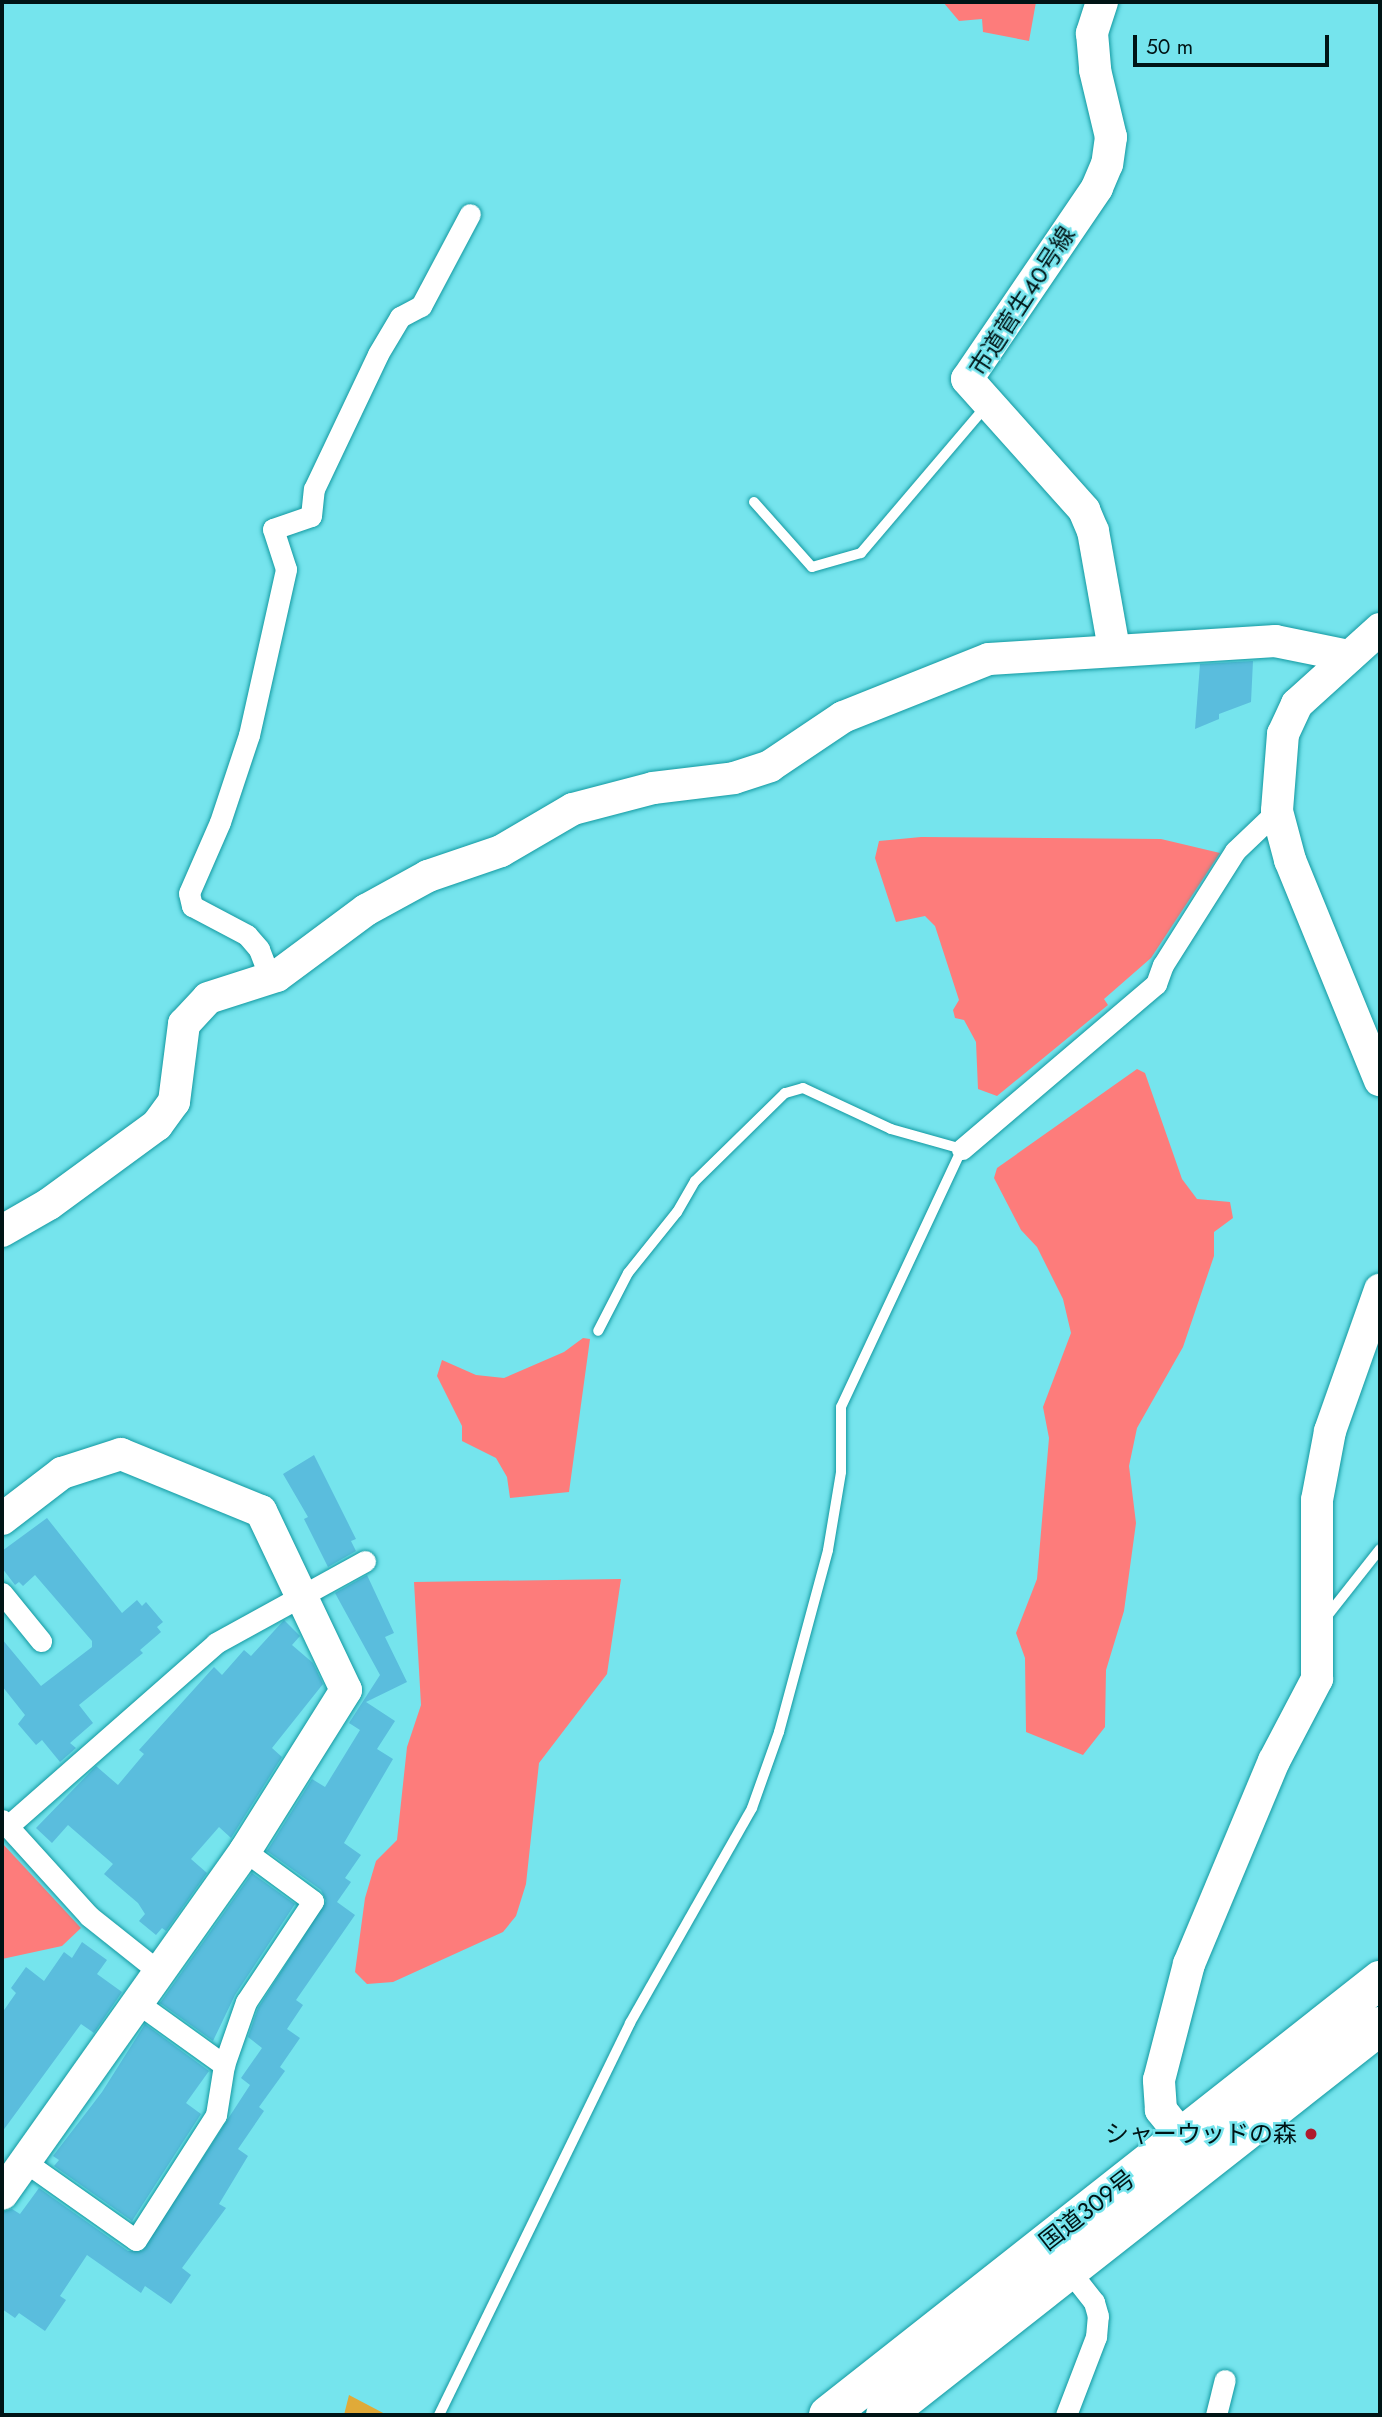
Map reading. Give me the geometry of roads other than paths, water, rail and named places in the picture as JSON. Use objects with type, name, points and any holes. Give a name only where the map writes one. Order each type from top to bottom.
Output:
[{"type":"highway","name":"国道309号","points":[[886,2415],[1068,2269],[1191,2149],[1380,1980]]},
{"type":"highway","name":"国道309号","points":[[828,2415],[1191,2149],[1380,2026]]},
{"type":"street","name":"市道菅生40号線","points":[[1102,2],[1092,33],[1095,69],[1111,137],[1107,164],[1097,188],[967,379],[1084,510],[1093,531],[1114,649]]},
{"type":"street","points":[[270,978],[259,950],[247,935],[192,906],[189,893],[220,822],[249,735],[286,569],[274,530],[311,516],[314,489],[378,354],[400,317],[421,306],[470,214]]},
{"type":"street","points":[[1380,629],[1297,704],[1283,734],[1277,811],[1290,860],[1380,1080]]},
{"type":"street","points":[[2,1231],[49,1204],[157,1125],[174,1102],[184,1024],[208,998],[270,978],[366,910],[428,876],[501,851],[573,809],[653,788],[734,778],[771,766],[843,717],[989,659],[1114,649],[1275,641],[1349,656]]},
{"type":"street","points":[[962,1149],[1156,984],[1163,965],[1235,851],[1277,811]]},
{"type":"street","points":[[1191,2149],[1161,2110],[1159,2080],[1189,1964],[1274,1761],[1317,1679],[1320,1624],[1317,1500],[1330,1432],[1380,1290]]},
{"type":"street","points":[[2,1519],[62,1474],[121,1454],[261,1511],[346,1690],[245,1851],[135,2001],[2,2194]]},
{"type":"street","points":[[157,1970],[89,1916],[5,1823],[216,1643],[365,1561]]},
{"type":"street","points":[[2,1593],[41,1641]]},
{"type":"street","points":[[24,2161],[136,2240],[216,2115],[224,2065],[246,2002],[313,1901],[245,1851]]},
{"type":"street","points":[[135,2001],[224,2065]]},
{"type":"street","points":[[1066,2415],[1096,2337],[1098,2316],[1094,2302],[1068,2269]]},
{"type":"street","points":[[1216,2415],[1225,2380]]},
{"type":"lane","points":[[754,502],[811,567],[861,554],[988,404]]},
{"type":"lane","points":[[439,2415],[629,2023],[752,1808],[779,1732],[828,1550],[841,1472],[841,1407],[962,1149],[891,1129],[803,1088],[785,1093],[695,1181],[677,1212],[628,1273],[598,1331]]},
{"type":"lane","points":[[1320,1624],[1380,1549]]},
{"type":"place","name":"シャーウッドの森","points":[[1311,2134]]}]
